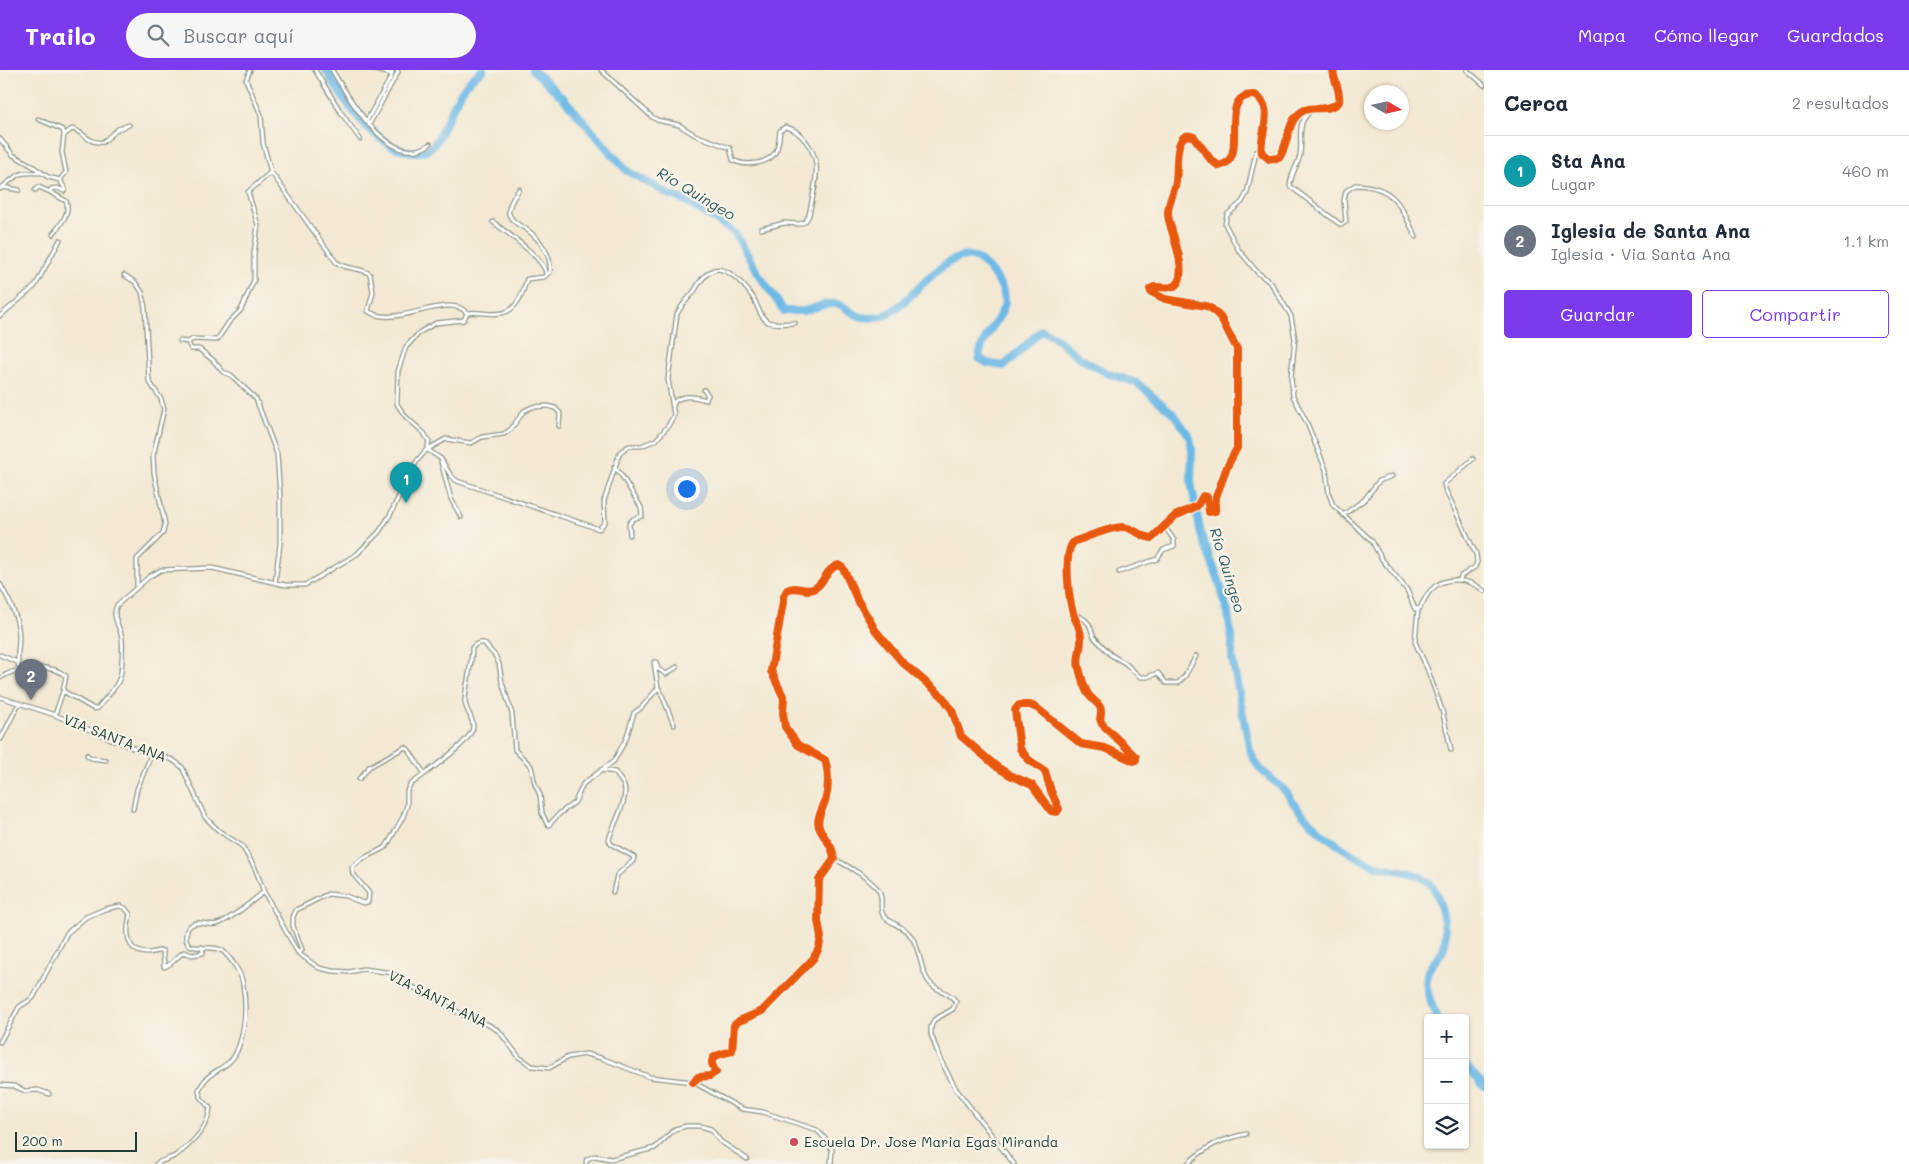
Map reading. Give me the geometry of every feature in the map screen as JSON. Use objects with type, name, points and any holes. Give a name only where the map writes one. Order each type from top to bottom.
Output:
[{"type":"street","points":[[250,70],[246,80],[261,115],[263,144],[271,172],[336,262],[341,266],[364,270],[370,274],[374,292],[368,311],[374,315],[403,315],[445,306],[458,308],[467,313],[500,314],[508,312],[519,301],[527,279],[546,275],[550,272],[550,257],[536,237],[511,219],[508,213],[510,205],[519,189]]},
{"type":"street","points":[[315,70],[360,139]]},
{"type":"street","points":[[332,70],[367,123],[383,138],[400,149],[424,149],[430,144]]},
{"type":"street","points":[[367,123],[392,72],[376,70]]},
{"type":"street","points":[[367,123],[398,72],[397,70]]},
{"type":"street","points":[[601,70],[652,117],[679,125],[695,135],[730,148],[733,160],[737,162],[763,162],[772,157],[778,149],[780,131],[785,127],[794,129],[800,134],[806,140],[816,163],[808,215],[805,222],[799,224],[784,223],[760,229]]},
{"type":"street","points":[[1014,1164],[982,1120],[956,1089],[931,1034],[934,1020],[953,1009],[956,1002],[954,998],[936,989],[928,981],[911,936],[904,929],[884,917],[881,911],[880,892],[877,888],[858,872],[834,859],[828,840],[819,826],[819,814],[826,795],[828,768],[825,760],[798,745],[785,727],[783,713],[784,698],[771,671],[784,596],[787,590],[796,588],[808,591],[816,588],[833,567],[838,565],[843,568],[857,599],[876,631],[902,662],[942,696],[952,710],[961,736],[997,767],[1032,785],[1051,811],[1056,812],[1059,809],[1045,771],[1029,760],[1020,749],[1015,710],[1019,705],[1030,704],[1038,708],[1081,744],[1105,748],[1134,761],[1136,759],[1102,724],[1100,706],[1088,693],[1078,666],[1082,639],[1074,615],[1068,574],[1068,550],[1072,543],[1122,527],[1146,538],[1152,538],[1175,516],[1197,506],[1202,496],[1207,497],[1208,511],[1210,513],[1215,511],[1216,497],[1227,467],[1238,448],[1237,349],[1221,318],[1206,306],[1165,299],[1155,295],[1150,289],[1154,287],[1170,288],[1180,278],[1179,256],[1168,215],[1168,207],[1176,180],[1178,146],[1185,136],[1190,135],[1194,137],[1214,164],[1219,166],[1228,162],[1233,155],[1234,123],[1237,105],[1244,96],[1256,95],[1264,104],[1266,116],[1261,148],[1264,157],[1273,160],[1278,158],[1283,152],[1295,117],[1302,112],[1312,109],[1331,108],[1339,102],[1340,90],[1333,70]]},
{"type":"street","points":[[1467,70],[1484,85]]},
{"type":"street","points":[[1312,109],[1305,116],[1301,124],[1300,155],[1298,166],[1290,181],[1290,186],[1341,225],[1346,222],[1344,200],[1346,191],[1355,185],[1380,189],[1389,193],[1404,212],[1416,237]]},
{"type":"street","points":[[38,119],[63,130],[62,152],[66,172],[60,180]]},
{"type":"street","points":[[64,135],[72,129],[77,130],[88,140],[103,142],[118,129],[129,125]]},
{"type":"street","points":[[0,139],[13,155],[53,180],[60,180]]},
{"type":"street","points":[[1261,148],[1256,152],[1245,198],[1227,215],[1225,224],[1238,248],[1256,272],[1271,283],[1291,316],[1295,339],[1291,377],[1294,399],[1307,423],[1326,470],[1330,498],[1333,505],[1372,541],[1381,558],[1407,590],[1415,608],[1418,610]]},
{"type":"street","points":[[1,188],[18,174],[26,172],[43,173]]},
{"type":"street","points":[[180,341],[217,340],[229,322],[241,310],[254,280],[254,253],[258,230],[248,192],[271,172]]},
{"type":"street","points":[[50,192],[54,188],[64,191],[65,189],[60,180]]},
{"type":"street","points":[[35,190],[40,187],[66,201],[68,204],[66,216],[53,234]]},
{"type":"street","points":[[1,188],[19,190]]},
{"type":"street","points":[[493,222],[528,249],[546,269],[546,275]]},
{"type":"street","points":[[0,316],[35,286],[60,240]]},
{"type":"street","points":[[427,449],[442,459],[450,476],[457,481],[599,529],[605,522],[604,501],[620,452],[624,448],[656,440],[672,420],[674,415],[668,379],[677,314],[681,305],[710,271],[716,269],[726,271],[733,276],[753,297],[761,315],[768,321],[778,324],[795,323]]},
{"type":"street","points":[[124,275],[135,282],[142,292],[145,308],[148,382],[161,399],[164,409],[153,456],[154,473],[165,524],[163,533],[137,559],[137,587]]},
{"type":"street","points":[[427,449],[429,442],[427,437],[404,416],[397,404],[398,371],[406,347],[413,338],[436,323],[464,320],[467,313]]},
{"type":"street","points":[[188,342],[191,349],[199,349],[213,360],[223,372],[231,375],[256,399],[277,454],[280,496],[280,544],[275,583]]},
{"type":"street","points":[[673,407],[675,401],[684,396],[706,400],[708,396],[704,390]]},
{"type":"street","points":[[63,691],[94,708],[98,708],[113,689],[120,678],[122,670],[122,639],[114,611],[117,605],[156,572],[175,568],[223,569],[285,585],[305,585],[357,554],[379,532],[399,498],[417,461],[427,449],[446,439],[471,443],[482,437],[504,434],[511,429],[524,411],[532,407],[548,406],[555,408],[560,413],[558,426]]},
{"type":"street","points":[[442,459],[452,499],[461,517]]},
{"type":"street","points":[[1460,580],[1461,576],[1475,567],[1477,558],[1444,484],[1473,459]]},
{"type":"street","points":[[614,467],[620,473],[643,511],[642,516],[634,519],[629,524],[630,535]]},
{"type":"street","points":[[1343,515],[1364,500],[1379,481],[1392,476]]},
{"type":"street","points":[[1119,572],[1156,559],[1163,550],[1174,546],[1174,540],[1165,527]]},
{"type":"street","points":[[1451,750],[1442,710],[1415,642],[1418,610],[1429,593],[1437,585],[1444,582],[1460,580],[1473,583],[1484,591]]},
{"type":"street","points":[[0,584],[9,598],[18,627],[17,662],[19,669]]},
{"type":"street","points":[[1074,615],[1078,615],[1085,620],[1089,624],[1094,637],[1111,655],[1125,663],[1140,677],[1147,677],[1158,673],[1166,683],[1178,683],[1185,676],[1196,656]]},
{"type":"street","points":[[298,953],[302,950],[294,926],[293,917],[296,910],[328,894],[346,896],[363,903],[368,902],[369,893],[353,874],[352,867],[362,858],[386,846],[403,817],[407,791],[410,785],[462,745],[472,733],[473,727],[467,711],[465,698],[472,648],[480,642],[484,643],[496,656],[499,664],[502,682],[512,714],[515,750],[531,766],[535,784],[540,795],[542,813],[547,824],[551,825],[560,814],[575,802],[583,784],[614,761],[626,739],[634,713],[641,708],[658,688]]},
{"type":"street","points":[[0,655],[17,662]]},
{"type":"street","points":[[674,725],[658,688],[654,662],[656,662],[658,669],[666,674],[678,667]]},
{"type":"street","points":[[0,678],[19,669],[54,670],[64,674],[66,680],[55,715]]},
{"type":"street","name":"VIA SANTA ANA","points":[[0,697],[55,715],[130,747],[173,760],[182,768],[205,817],[219,832],[242,846],[255,868],[264,892],[298,953],[324,970],[349,972],[363,969],[393,973],[411,986],[472,1020],[486,1024],[499,1031],[519,1058],[532,1066],[549,1068],[568,1056],[586,1054],[650,1077],[693,1082],[742,1110],[763,1112],[816,1130],[828,1142],[832,1150],[831,1164]]},
{"type":"street","points":[[1,739],[19,703]]},
{"type":"street","points":[[359,779],[369,767],[405,747],[424,773]]},
{"type":"street","points":[[133,808],[137,789],[152,753]]},
{"type":"street","points":[[88,755],[91,758],[106,760]]},
{"type":"street","points":[[600,770],[614,772],[624,785],[621,807],[609,840],[611,844],[634,857],[633,861],[617,875],[613,892]]},
{"type":"street","points":[[693,1082],[698,1077],[710,1076],[716,1072],[712,1063],[713,1058],[718,1054],[732,1051],[734,1026],[739,1021],[762,1011],[813,959],[819,948],[821,937],[818,920],[819,880],[834,859]]},
{"type":"street","points":[[156,1164],[174,1156],[200,1133],[207,1124],[210,1108],[200,1097],[199,1090],[207,1078],[236,1054],[244,1023],[243,984],[238,972],[220,949],[193,948],[186,943],[186,932],[192,924],[198,923],[212,926],[221,923],[264,892]]},
{"type":"street","points":[[0,1042],[18,1007],[33,998],[67,933],[86,917],[105,909],[120,906],[125,908],[130,914],[129,944],[134,950],[147,953],[163,951],[164,967],[169,966],[176,957],[184,952],[192,955],[203,953],[202,947]]},
{"type":"street","points":[[0,1085],[14,1086],[25,1091],[38,1090],[49,1094]]},
{"type":"street","points":[[586,1162],[587,1159],[595,1156],[611,1159],[655,1148],[675,1129],[686,1126],[700,1126],[711,1130],[720,1141],[747,1159]]},
{"type":"street","points":[[1186,1164],[1201,1151],[1216,1142],[1246,1134]]},
{"type":"waterway","name":"Río Quingeo","points":[[326,70],[352,109],[375,134],[402,150],[416,152],[425,151],[438,139],[462,90],[483,70]]},
{"type":"waterway","name":"Río Quingeo","points":[[533,70],[564,99],[627,171],[670,195],[684,200],[735,233],[757,272],[784,311],[803,311],[824,305],[837,304],[860,316],[880,317],[895,309],[934,273],[948,263],[961,257],[975,257],[996,278],[1003,290],[1005,300],[1001,313],[984,342],[979,358],[987,363],[1004,366],[1042,330],[1057,339],[1081,359],[1109,374],[1137,383],[1174,414],[1190,437],[1192,450],[1191,482],[1201,535],[1219,581],[1228,614],[1232,641],[1232,658],[1253,757],[1260,768],[1285,791],[1297,808],[1333,841],[1352,854],[1372,864],[1414,874],[1429,883],[1434,889],[1442,911],[1445,930],[1442,952],[1430,968],[1426,979],[1429,996],[1436,1014]]},
{"type":"waterway","name":"Río Quingeo","points":[[1469,1069],[1484,1086]]},
{"type":"cycle path","points":[[693,1082],[698,1077],[710,1076],[716,1072],[712,1062],[713,1058],[732,1051],[734,1025],[762,1011],[813,959],[819,948],[821,937],[818,921],[819,880],[834,859],[832,849],[818,824],[827,793],[828,776],[825,760],[798,745],[785,727],[783,713],[784,698],[771,671],[784,596],[787,590],[791,588],[811,590],[818,586],[834,567],[838,565],[843,568],[857,599],[876,631],[902,662],[942,696],[952,710],[961,736],[997,767],[1032,785],[1051,811],[1057,812],[1059,809],[1045,771],[1029,760],[1020,749],[1015,710],[1019,705],[1030,705],[1037,708],[1081,744],[1105,748],[1134,761],[1136,760],[1136,757],[1102,724],[1100,707],[1088,694],[1084,685],[1078,664],[1081,635],[1070,600],[1068,565],[1071,546],[1075,541],[1117,527],[1126,527],[1148,538],[1152,538],[1175,516],[1197,506],[1203,496],[1207,497],[1209,512],[1215,511],[1216,497],[1227,467],[1237,448],[1237,349],[1221,318],[1206,306],[1165,299],[1151,292],[1150,289],[1154,287],[1167,288],[1176,285],[1180,275],[1181,267],[1168,215],[1176,181],[1178,151],[1183,138],[1187,136],[1194,137],[1211,160],[1219,166],[1228,161],[1233,152],[1234,115],[1237,104],[1243,97],[1255,95],[1265,107],[1266,115],[1261,146],[1262,153],[1269,159],[1279,158],[1296,116],[1305,110],[1330,107],[1339,102],[1333,70]]},
{"type":"place","name":"Sta Ana","points":[[406,503]]},
{"type":"place","name":"Iglesia de Santa Ana","points":[[31,700]]},
{"type":"place","name":"Escuela Dr. Jose Maria Egas Miranda","points":[[794,1142]]}]
